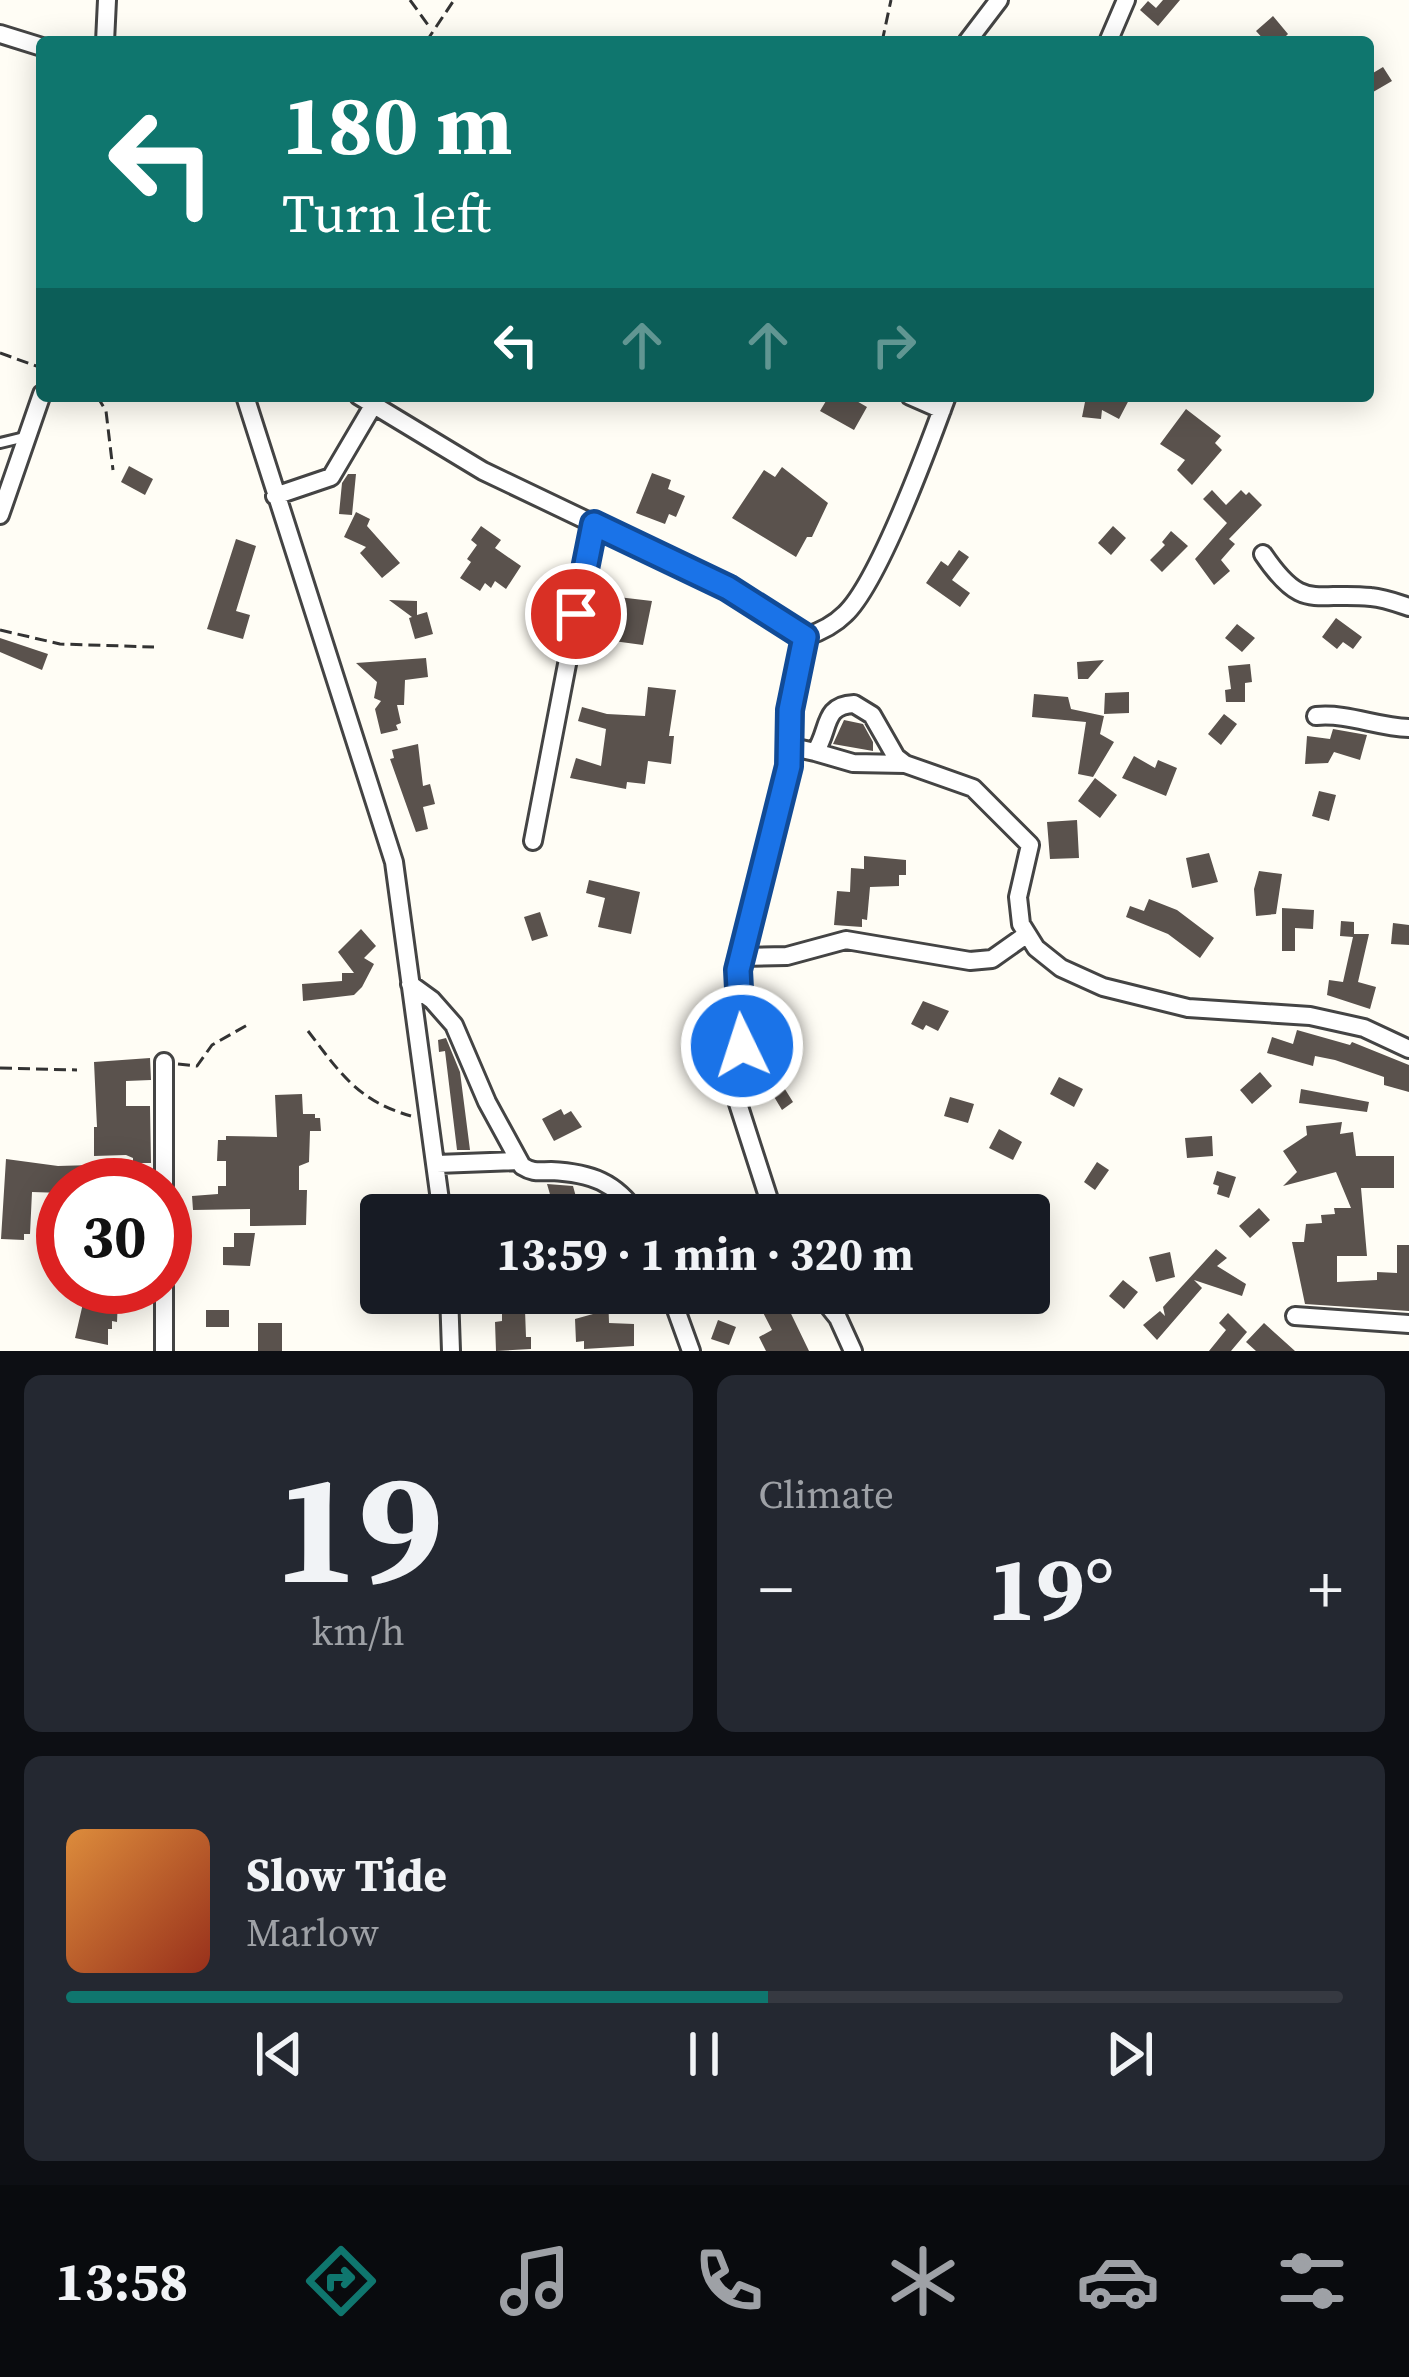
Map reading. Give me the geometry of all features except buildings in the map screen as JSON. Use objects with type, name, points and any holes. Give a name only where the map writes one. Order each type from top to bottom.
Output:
[{"type":"street","points":[[105,36],[107,0]]},
{"type":"street","points":[[972,36],[999,0]]},
{"type":"street","points":[[1111,36],[1126,0]]},
{"type":"street","points":[[0,34],[36,45]]},
{"type":"street","points":[[0,515],[39,402]]},
{"type":"street","points":[[247,402],[394,862],[440,1194]]},
{"type":"street","points":[[275,496],[331,477],[366,402]]},
{"type":"street","points":[[370,402],[483,471],[728,588],[805,637],[824,631],[848,612],[870,578],[945,403]]},
{"type":"street","points":[[532,841],[594,524]]},
{"type":"street","points":[[1264,554],[1276,573],[1306,596],[1375,597],[1409,607]]},
{"type":"street","points":[[767,1194],[734,1090],[743,1020],[737,980],[792,747],[790,710],[805,637]]},
{"type":"street","points":[[815,752],[830,713],[854,704],[872,715],[905,764]]},
{"type":"street","points":[[1316,716],[1353,716],[1409,728]]},
{"type":"street","points":[[792,747],[853,763],[905,764],[973,788],[1027,840],[1030,850],[1018,897],[1026,935],[1061,968],[1103,987],[1188,1008],[1310,1016],[1364,1028],[1409,1048]]},
{"type":"street","points":[[742,957],[787,956],[846,940],[970,962],[992,959],[1026,935]]},
{"type":"street","points":[[410,984],[454,1025],[487,1102],[529,1171],[602,1180],[621,1194]]},
{"type":"street","points":[[164,1062],[164,1158]]},
{"type":"street","points":[[436,1164],[519,1161]]},
{"type":"street","points":[[164,1314],[164,1351]]},
{"type":"street","points":[[450,1314],[451,1351]]},
{"type":"street","points":[[678,1314],[691,1351]]},
{"type":"street","points":[[835,1314],[853,1351]]},
{"type":"street","points":[[1294,1316],[1409,1324]]},
{"type":"lane","points":[[0,443],[27,436]]},
{"type":"path","points":[[410,0],[432,31]]},
{"type":"path","points":[[429,36],[454,0]]},
{"type":"path","points":[[883,36],[891,0]]},
{"type":"path","points":[[0,353],[36,366]]},
{"type":"path","points":[[100,402],[106,413],[113,470]]},
{"type":"path","points":[[0,630],[61,644],[154,647]]},
{"type":"path","points":[[164,1062],[197,1066],[212,1045],[249,1024]]},
{"type":"path","points":[[308,1031],[352,1088],[386,1109],[430,1121]]},
{"type":"path","points":[[0,1068],[76,1070]]},
{"type":"route","points":[[576,614],[594,524],[728,588],[805,637],[790,710],[789,766],[738,970],[742,1046]]}]
